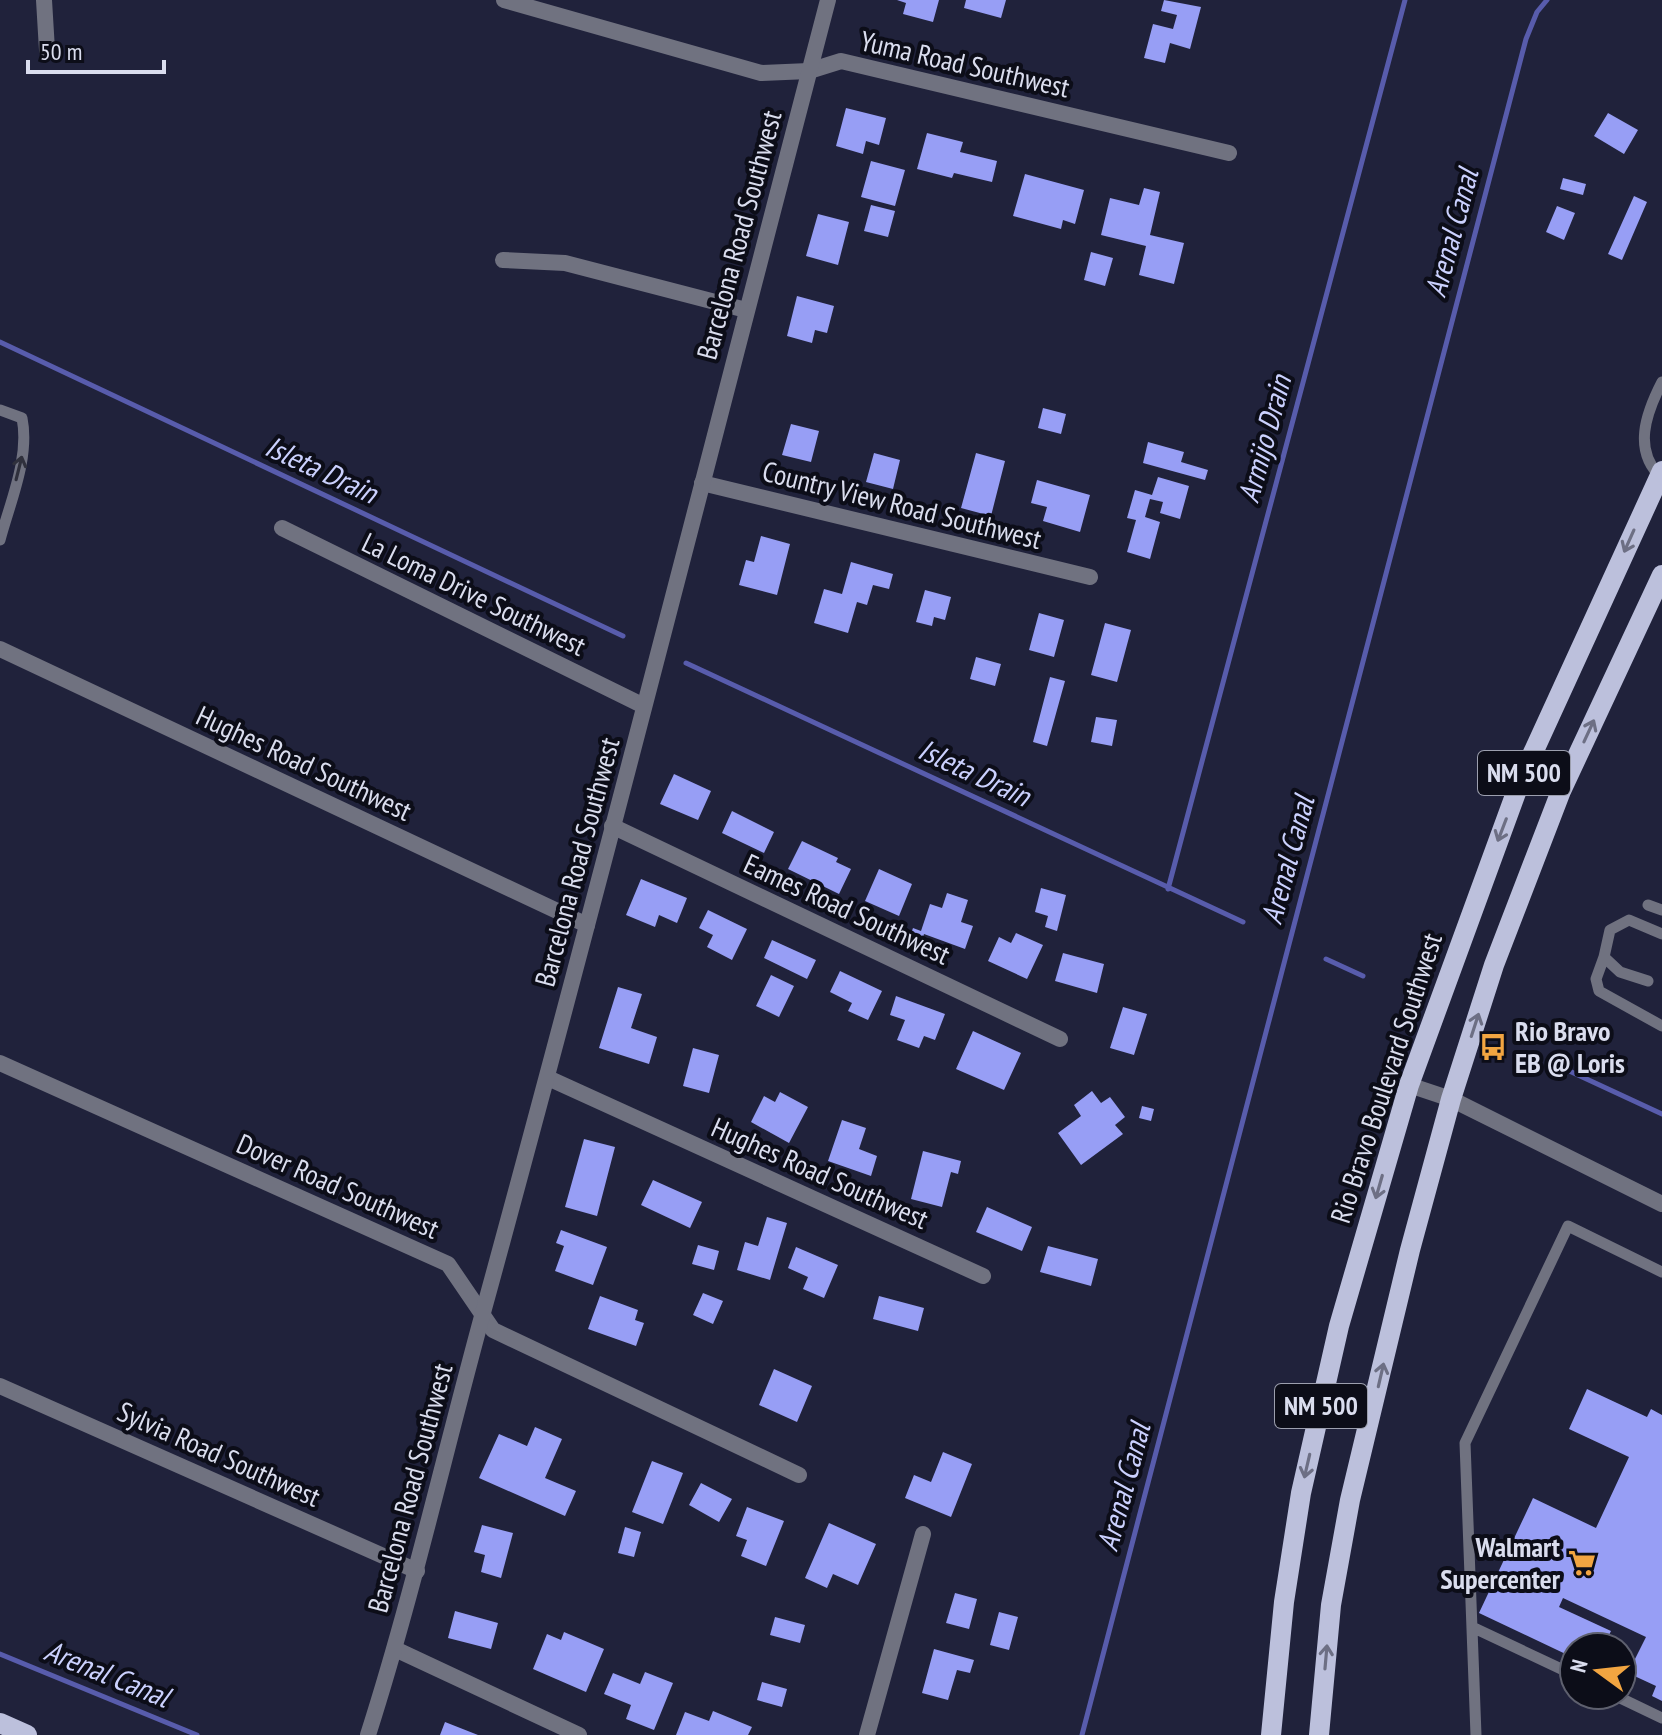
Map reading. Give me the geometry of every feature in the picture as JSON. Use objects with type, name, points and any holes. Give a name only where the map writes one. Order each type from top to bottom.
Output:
[{"type":"main road","name":"Rio Bravo Boulevard Southwest","points":[[1271,1735],[1284,1602],[1301,1493],[1339,1326],[1409,1085],[1521,779],[1661,475]]},
{"type":"main road","name":"NM 500","points":[[1319,1735],[1331,1605],[1350,1500],[1410,1250],[1451,1099],[1494,965],[1561,791],[1662,575]]},
{"type":"main road","points":[[0,1723],[27,1735]]},
{"type":"street","points":[[44,0],[47,50]]},
{"type":"street","name":"Yuma Road Southwest","points":[[504,0],[761,73],[809,71],[841,61],[1229,153]]},
{"type":"street","name":"Barcelona Road Southwest","points":[[368,1735],[417,1571],[482,1314],[548,1078],[828,0]]},
{"type":"street","points":[[503,260],[565,263],[746,310]]},
{"type":"street","name":"Country View Road Southwest","points":[[702,483],[1090,577]]},
{"type":"street","name":"La Loma Drive Southwest","points":[[282,528],[644,706]]},
{"type":"street","name":"Hughes Road Southwest","points":[[0,649],[587,925]]},
{"type":"street","name":"Eames Road Southwest","points":[[612,826],[1060,1039]]},
{"type":"street","name":"Dover Road Southwest","points":[[0,1063],[448,1264],[493,1330],[799,1475]]},
{"type":"street","name":"Hughes Road Southwest","points":[[548,1078],[983,1276]]},
{"type":"street","points":[[1409,1085],[1451,1099],[1662,1204]]},
{"type":"street","name":"Sylvia Road Southwest","points":[[0,1386],[417,1571]]},
{"type":"street","points":[[867,1735],[923,1534]]},
{"type":"street","points":[[395,1649],[579,1735]]},
{"type":"lane","points":[[1661,475],[1646,462],[1644,436],[1650,406],[1662,382]]},
{"type":"lane","points":[[0,410],[22,418],[25,432],[22,458],[0,540]]},
{"type":"lane","points":[[1648,905],[1662,910]]},
{"type":"lane","points":[[1662,934],[1629,920],[1610,930],[1596,979],[1599,991],[1662,1026]]},
{"type":"lane","points":[[1604,957],[1620,972],[1648,981]]},
{"type":"lane","points":[[1476,1735],[1465,1443],[1568,1226],[1662,1272]]},
{"type":"lane","points":[[1472,1627],[1558,1667]]},
{"type":"lane","points":[[1638,1706],[1662,1718]]},
{"type":"building","points":[[897,0],[939,0],[933,22],[903,14],[906,3]]},
{"type":"building","points":[[966,0],[1006,0],[1001,18],[964,8]]},
{"type":"building","points":[[1164,0],[1201,7],[1190,49],[1170,43],[1165,63],[1144,58],[1153,24],[1173,29],[1177,15],[1161,11]]},
{"type":"building","points":[[846,108],[886,118],[879,145],[866,141],[863,154],[836,146]]},
{"type":"building","points":[[1608,113],[1638,130],[1624,154],[1594,136]]},
{"type":"building","points":[[927,133],[963,142],[960,152],[997,161],[992,182],[954,173],[952,178],[917,169]]},
{"type":"building","points":[[871,161],[905,170],[895,206],[861,197]]},
{"type":"building","points":[[1025,174],[1084,190],[1075,224],[1063,220],[1061,229],[1013,216]]},
{"type":"building","points":[[1563,178],[1586,184],[1583,195],[1560,189]]},
{"type":"building","points":[[1144,188],[1160,192],[1150,235],[1184,243],[1174,284],[1139,275],[1146,246],[1101,235],[1110,198],[1139,205]]},
{"type":"building","points":[[1634,196],[1647,202],[1622,260],[1608,254]]},
{"type":"building","points":[[871,205],[895,211],[888,237],[864,231]]},
{"type":"building","points":[[1557,206],[1575,213],[1564,240],[1546,232]]},
{"type":"building","points":[[818,214],[849,222],[838,265],[806,256]]},
{"type":"building","points":[[1091,252],[1113,258],[1105,286],[1084,280]]},
{"type":"building","points":[[797,296],[834,306],[827,333],[815,330],[812,343],[787,336]]},
{"type":"building","points":[[1043,408],[1066,414],[1061,434],[1038,428]]},
{"type":"building","points":[[791,424],[819,431],[811,462],[782,455]]},
{"type":"building","points":[[1148,442],[1184,452],[1181,462],[1208,470],[1205,480],[1143,463]]},
{"type":"building","points":[[874,453],[900,460],[893,489],[866,482]]},
{"type":"building","points":[[976,453],[1005,461],[991,516],[961,508]]},
{"type":"building","points":[[1158,477],[1189,486],[1180,519],[1160,513],[1163,502],[1150,499],[1145,517],[1160,522],[1150,559],[1127,552],[1136,520],[1127,518],[1135,490],[1152,495]]},
{"type":"building","points":[[1037,480],[1090,495],[1080,532],[1043,521],[1047,507],[1031,503]]},
{"type":"building","points":[[761,536],[790,544],[777,595],[739,585],[746,560],[754,562]]},
{"type":"building","points":[[851,562],[893,574],[889,589],[873,585],[867,605],[857,602],[848,633],[814,623],[824,589],[842,594]]},
{"type":"building","points":[[925,590],[951,597],[945,620],[934,617],[932,626],[916,622]]},
{"type":"building","points":[[1039,613],[1064,620],[1054,657],[1029,650]]},
{"type":"building","points":[[1105,623],[1131,630],[1117,682],[1091,675]]},
{"type":"building","points":[[976,657],[1001,664],[995,686],[970,679]]},
{"type":"building","points":[[1050,677],[1065,681],[1047,746],[1033,742]]},
{"type":"building","points":[[1096,717],[1117,720],[1112,746],[1091,742]]},
{"type":"building","points":[[674,774],[711,791],[698,820],[660,804]]},
{"type":"building","points":[[732,811],[774,832],[764,853],[722,833]]},
{"type":"building","points":[[802,841],[838,858],[836,862],[851,869],[839,894],[788,869]]},
{"type":"building","points":[[879,869],[912,884],[899,916],[865,901]]},
{"type":"building","points":[[641,879],[687,898],[677,923],[659,915],[655,927],[626,915]]},
{"type":"building","points":[[1041,888],[1066,895],[1057,931],[1045,927],[1048,916],[1035,912]]},
{"type":"building","points":[[947,893],[968,900],[961,922],[973,926],[965,949],[924,934],[920,946],[908,942],[913,928],[921,931],[930,904],[942,908]]},
{"type":"building","points":[[708,910],[747,929],[732,960],[707,947],[713,935],[699,928]]},
{"type":"building","points":[[1016,933],[1043,945],[1027,979],[988,961],[999,937],[1011,943]]},
{"type":"building","points":[[772,940],[816,960],[807,979],[764,958]]},
{"type":"building","points":[[1063,953],[1104,964],[1097,993],[1055,981]]},
{"type":"building","points":[[840,971],[882,991],[868,1020],[848,1011],[852,1003],[830,992]]},
{"type":"building","points":[[771,975],[794,986],[779,1017],[756,1006]]},
{"type":"building","points":[[618,987],[642,994],[631,1028],[657,1037],[649,1064],[599,1048]]},
{"type":"building","points":[[896,996],[945,1014],[935,1040],[924,1036],[919,1048],[897,1040],[905,1020],[890,1015]]},
{"type":"building","points":[[1123,1007],[1147,1014],[1134,1055],[1110,1048]]},
{"type":"building","points":[[973,1031],[1021,1053],[1004,1090],[956,1069]]},
{"type":"building","points":[[693,1048],[719,1055],[709,1093],[683,1086]]},
{"type":"building","points":[[1092,1091],[1101,1103],[1110,1097],[1125,1117],[1115,1125],[1123,1134],[1081,1165],[1058,1133],[1081,1116],[1074,1105]]},
{"type":"building","points":[[780,1092],[808,1107],[789,1143],[751,1122],[764,1096],[775,1102]]},
{"type":"building","points":[[1142,1106],[1154,1109],[1151,1121],[1139,1118]]},
{"type":"building","points":[[842,1120],[866,1128],[859,1149],[877,1156],[871,1176],[828,1161]]},
{"type":"building","points":[[584,1139],[615,1147],[597,1216],[565,1207]]},
{"type":"building","points":[[923,1151],[961,1161],[958,1174],[951,1172],[942,1207],[911,1199]]},
{"type":"building","points":[[653,1180],[702,1202],[690,1228],[641,1205]]},
{"type":"building","points":[[987,1207],[1032,1227],[1022,1251],[976,1232]]},
{"type":"building","points":[[767,1217],[787,1223],[770,1280],[737,1270],[745,1242],[758,1246]]},
{"type":"building","points":[[561,1230],[607,1247],[593,1285],[555,1271],[564,1246],[556,1243]]},
{"type":"building","points":[[698,1245],[719,1251],[714,1270],[692,1264]]},
{"type":"building","points":[[1048,1246],[1098,1259],[1091,1286],[1040,1272]]},
{"type":"building","points":[[796,1247],[838,1265],[824,1298],[803,1289],[808,1277],[788,1268]]},
{"type":"building","points":[[703,1293],[723,1301],[713,1324],[693,1315]]},
{"type":"building","points":[[600,1296],[638,1310],[635,1320],[644,1323],[636,1346],[588,1329]]},
{"type":"building","points":[[879,1296],[924,1308],[918,1331],[873,1319]]},
{"type":"building","points":[[774,1369],[812,1386],[797,1422],[759,1405]]},
{"type":"building","name":"Walmart Supercenter","points":[[1587,1389],[1647,1417],[1651,1409],[1662,1415],[1662,1701],[1652,1696],[1656,1686],[1638,1678],[1638,1653],[1646,1637],[1638,1631],[1563,1598],[1559,1607],[1611,1631],[1558,1631],[1558,1650],[1479,1613],[1533,1498],[1596,1528],[1629,1457],[1569,1429]]},
{"type":"building","points":[[535,1427],[562,1439],[545,1478],[576,1491],[565,1516],[479,1478],[499,1434],[527,1446]]},
{"type":"building","points":[[943,1452],[972,1464],[951,1517],[905,1498],[914,1475],[931,1482]]},
{"type":"building","points":[[652,1461],[683,1473],[663,1524],[632,1512]]},
{"type":"building","points":[[701,1483],[732,1499],[719,1522],[689,1505]]},
{"type":"building","points":[[747,1507],[784,1521],[766,1566],[741,1556],[747,1540],[736,1536]]},
{"type":"building","points":[[829,1523],[876,1544],[858,1585],[833,1574],[827,1588],[805,1578]]},
{"type":"building","points":[[482,1525],[513,1533],[501,1578],[481,1572],[485,1555],[474,1552]]},
{"type":"building","points":[[625,1527],[641,1532],[634,1557],[618,1553]]},
{"type":"building","points":[[955,1593],[977,1599],[969,1629],[946,1623]]},
{"type":"building","points":[[455,1611],[498,1623],[491,1649],[448,1638]]},
{"type":"building","points":[[999,1612],[1018,1617],[1009,1650],[990,1645]]},
{"type":"building","points":[[775,1617],[805,1625],[800,1643],[770,1635]]},
{"type":"building","points":[[564,1632],[604,1649],[586,1692],[533,1669],[547,1634],[561,1640]]},
{"type":"building","points":[[934,1649],[974,1660],[970,1673],[957,1670],[948,1700],[922,1693]]},
{"type":"building","points":[[645,1672],[673,1683],[654,1730],[626,1719],[631,1705],[604,1694],[613,1673],[640,1684]]},
{"type":"building","points":[[762,1682],[787,1689],[782,1707],[757,1700]]},
{"type":"building","points":[[713,1711],[752,1727],[748,1735],[676,1735],[685,1712],[709,1721]]},
{"type":"building","points":[[445,1722],[478,1735],[440,1735]]},
{"type":"waterway","name":"Armijo Drain","points":[[1168,889],[1405,0]]},
{"type":"waterway","name":"Arenal Canal","points":[[1082,1735],[1526,39],[1537,12],[1547,0]]},
{"type":"waterway","name":"Isleta Drain","points":[[0,342],[623,636]]},
{"type":"waterway","name":"Isleta Drain","points":[[686,663],[1243,922]]},
{"type":"waterway","name":"Isleta Drain","points":[[1326,959],[1363,976]]},
{"type":"waterway","name":"Isleta Drain","points":[[1565,1069],[1662,1114]]},
{"type":"waterway","name":"Arenal Canal","points":[[0,1654],[197,1735]]},
{"type":"place","name":"Rio Bravo EB @ Loris","points":[[1493,1047]]},
{"type":"place","name":"Walmart Supercenter","points":[[1582,1563]]}]
